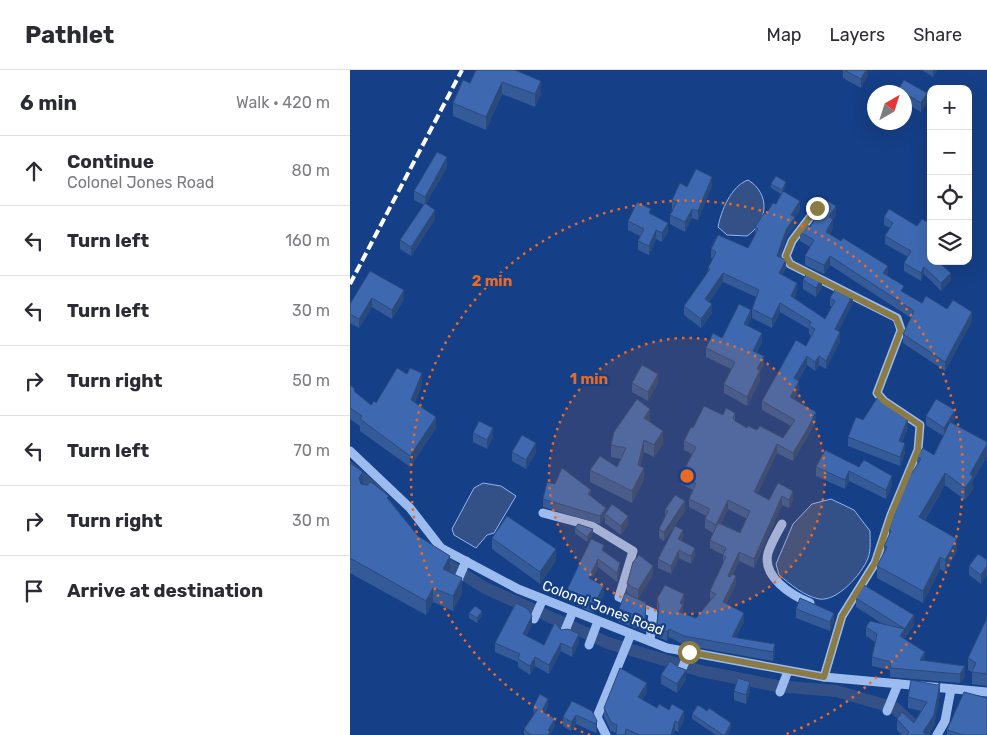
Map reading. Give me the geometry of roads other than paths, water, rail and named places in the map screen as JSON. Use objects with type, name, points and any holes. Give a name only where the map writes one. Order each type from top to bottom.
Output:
[{"type":"street","points":[[817,208],[792,241],[786,256],[790,264],[896,318],[901,330],[877,393],[884,401],[920,425],[921,434],[918,450],[891,515],[875,563],[842,616],[824,677]]},
{"type":"street","name":"Colonel Jones Road","points":[[350,451],[376,480],[410,508],[441,548],[518,589],[597,624],[630,636],[689,652],[788,672],[897,688],[987,692]]},
{"type":"street","points":[[543,513],[592,526],[633,552],[619,597],[653,613],[650,641]]},
{"type":"street","points":[[782,524],[768,553],[767,566],[776,581],[797,598],[842,616]]},
{"type":"street","points":[[457,582],[465,562]]},
{"type":"street","points":[[534,619],[542,600]]},
{"type":"street","points":[[564,633],[572,613]]},
{"type":"street","points":[[589,645],[597,624]]},
{"type":"street","points":[[606,735],[597,717],[630,636]]},
{"type":"street","points":[[680,671],[689,652]]},
{"type":"street","points":[[780,692],[788,672]]},
{"type":"street","points":[[888,711],[897,688]]},
{"type":"street","points":[[937,735],[945,721],[951,689]]},
{"type":"water","points":[[748,180],[755,186],[763,200],[763,216],[754,230],[747,236],[727,235],[718,227],[722,214],[732,193]]},
{"type":"water","points":[[483,483],[501,486],[516,496],[494,533],[487,535],[476,548],[454,535],[452,529],[474,488]]},
{"type":"water","points":[[831,499],[854,510],[870,531],[870,552],[860,572],[848,586],[833,596],[819,599],[793,586],[779,575],[776,564],[793,524],[812,504]]},
{"type":"waterway","points":[[350,468],[380,494]]},
{"type":"waterway","points":[[436,557],[485,588],[608,643],[701,671],[777,686],[836,691],[895,708],[924,735]]},
{"type":"railway","points":[[350,284],[462,70]]}]
